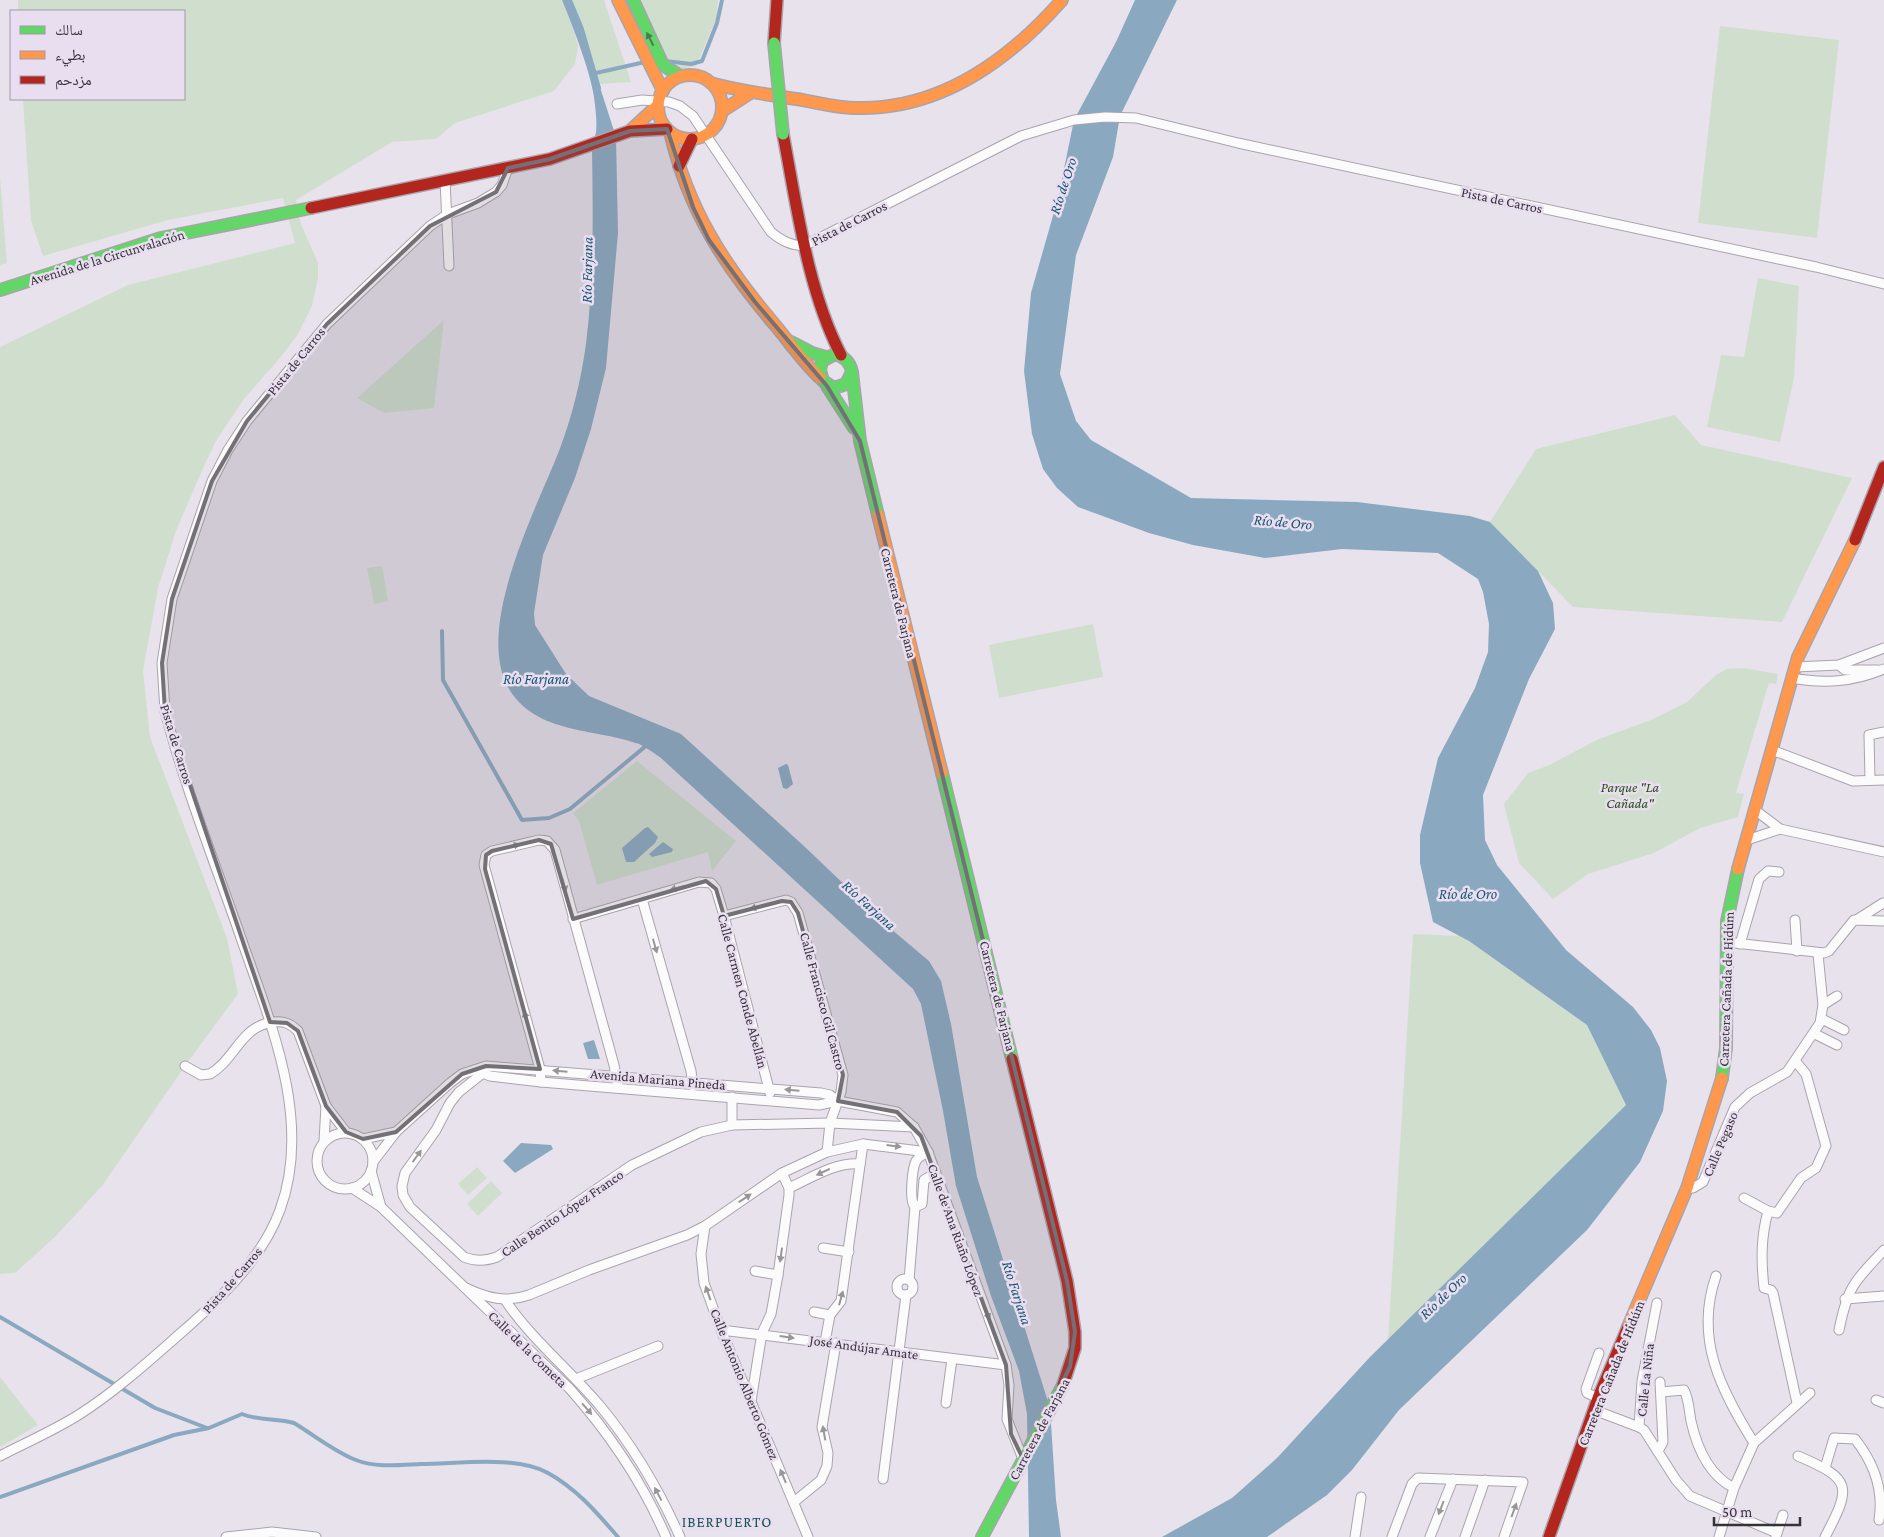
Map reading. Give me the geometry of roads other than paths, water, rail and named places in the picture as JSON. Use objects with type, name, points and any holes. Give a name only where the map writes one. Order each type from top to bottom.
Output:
[{"type":"main road","points":[[618,0],[648,63],[660,99]]},
{"type":"main road","points":[[633,0],[638,16],[661,61],[668,70],[680,76]]},
{"type":"main road","points":[[777,0],[774,43],[782,134],[804,246],[826,323],[832,356]]},
{"type":"main road","points":[[630,132],[660,99],[673,79],[680,76],[694,75],[714,84],[750,93],[862,108],[903,103],[923,98],[968,80],[1016,50],[1062,0]]},
{"type":"main road","points":[[630,132],[669,131],[684,138],[692,139],[707,135],[718,124],[722,111],[719,92],[714,84]]},
{"type":"main road","points":[[722,111],[750,93]]},
{"type":"main road","name":"Carretera de Farjana","points":[[660,99],[662,122],[669,131],[693,207],[709,240],[755,302],[787,339],[802,360],[824,382],[846,412],[860,441]]},
{"type":"main road","name":"Avenida de la Circunvalación","points":[[0,290],[161,238],[313,209],[550,159],[630,132]]},
{"type":"main road","points":[[679,166],[692,139]]},
{"type":"main road","name":"Carretera de Farjana","points":[[787,339],[799,347],[832,356]]},
{"type":"main road","points":[[832,356],[849,361],[852,372],[850,378],[840,387],[824,382],[819,366],[832,356]]},
{"type":"main road","name":"Carretera de Farjana","points":[[852,372],[860,441],[1067,1281],[1075,1332],[1075,1348],[1070,1367],[982,1537]]},
{"type":"main road","name":"Carretera Cañada de Hidúm","points":[[1549,1537],[1598,1398],[1687,1188],[1724,1063],[1727,1027],[1726,942],[1732,892],[1794,672],[1813,620],[1871,507],[1884,467]]},
{"type":"street","name":"Pista de Carros","points":[[617,104],[660,99],[680,106],[693,116],[771,232],[780,240],[792,245],[804,246],[1021,136],[1074,120],[1120,116],[1158,121],[1238,143],[1816,266],[1884,284]]},
{"type":"street","name":"Pista de Carros","points":[[0,1456],[79,1415],[195,1321],[228,1288],[264,1242],[280,1209],[287,1184],[291,1152],[291,1122],[285,1076],[270,1022],[165,711],[162,664],[172,599],[212,481],[228,450],[247,421],[327,324],[430,226],[448,214],[478,203],[496,192],[502,185],[508,168]]},
{"type":"street","points":[[445,180],[449,266]]},
{"type":"street","points":[[1794,672],[1839,665],[1884,648]]},
{"type":"street","points":[[1839,665],[1845,670],[1883,671]]},
{"type":"street","points":[[1794,672],[1814,682],[1837,682],[1883,671]]},
{"type":"street","points":[[1870,780],[1869,735],[1884,732]]},
{"type":"street","points":[[1772,750],[1836,776],[1859,782],[1884,780]]},
{"type":"street","points":[[1755,810],[1780,829],[1884,852]]},
{"type":"street","points":[[1747,840],[1780,829]]},
{"type":"street","points":[[541,1082],[540,1069],[485,869],[485,860],[492,851],[539,840],[547,841],[554,850],[618,1087]]},
{"type":"street","points":[[1740,944],[1759,879],[1768,871],[1780,872]]},
{"type":"street","name":"Calle Carmen Conde Abellán","points":[[642,899],[699,882],[711,884],[716,889],[771,1101]]},
{"type":"street","points":[[573,919],[642,899],[693,1082],[693,1094]]},
{"type":"street","name":"Calle Francisco Gil Castro","points":[[724,916],[782,901],[791,902],[798,913],[843,1076],[838,1101],[830,1123],[827,1152]]},
{"type":"street","points":[[1726,942],[1818,954],[1829,951],[1854,920],[1883,902]]},
{"type":"street","points":[[1858,919],[1883,923]]},
{"type":"street","points":[[1795,920],[1797,951]]},
{"type":"street","points":[[1818,954],[1823,1006],[1822,1019],[1844,1030]]},
{"type":"street","points":[[1823,1006],[1837,996]]},
{"type":"street","name":"Calle Pegaso","points":[[1687,1188],[1693,1188],[1703,1182],[1735,1107],[1759,1087],[1780,1077],[1796,1062],[1815,1034],[1822,1019]]},
{"type":"street","points":[[185,1066],[201,1074],[212,1073],[248,1032],[259,1025],[270,1022],[287,1022],[298,1031],[326,1106],[346,1132],[363,1139],[372,1154],[372,1166],[381,1208]]},
{"type":"street","points":[[1815,1034],[1837,1045]]},
{"type":"street","points":[[1744,1198],[1776,1213],[1801,1178],[1816,1168],[1826,1146],[1806,1074],[1796,1062]]},
{"type":"street","name":"Avenida Mariana Pineda","points":[[372,1166],[396,1132],[457,1078],[480,1072],[489,1066],[769,1088],[826,1094],[838,1101]]},
{"type":"street","name":"Avenida Mariana Pineda","points":[[480,1072],[541,1082],[819,1105],[838,1101],[890,1109],[905,1116],[914,1127],[928,1152]]},
{"type":"street","name":"Calle Benito López Franco","points":[[480,1072],[450,1103],[436,1130],[405,1173],[402,1186],[405,1200],[464,1257],[471,1260],[488,1260],[497,1257],[632,1165],[684,1138],[716,1128],[732,1125],[830,1123],[914,1127]]},
{"type":"street","points":[[732,1097],[732,1125]]},
{"type":"street","points":[[326,1106],[324,1141],[319,1150],[317,1160],[321,1175],[336,1187],[352,1188],[363,1181],[372,1166]]},
{"type":"street","points":[[324,1141],[335,1134],[346,1132]]},
{"type":"street","name":"Avenida Mariana Pineda","points":[[363,1139],[396,1132]]},
{"type":"street","points":[[824,1342],[830,1315],[841,1301],[863,1144]]},
{"type":"street","name":"Calle de Ana Riaño López","points":[[505,1300],[529,1295],[589,1270],[687,1235],[705,1226],[782,1174],[827,1152],[863,1144],[928,1152],[1006,1365],[1009,1385],[1007,1419],[1025,1456]]},
{"type":"street","points":[[883,1479],[906,1295],[913,1289],[909,1280],[915,1207],[911,1202],[914,1168],[918,1158],[928,1152]]},
{"type":"street","points":[[789,1188],[834,1167],[846,1164],[860,1164]]},
{"type":"street","points":[[915,1207],[922,1204],[924,1180],[936,1173]]},
{"type":"street","points":[[751,1401],[762,1333],[771,1314],[778,1274],[789,1188],[782,1174]]},
{"type":"street","name":"Calle de la Cometa","points":[[352,1188],[381,1208],[570,1389],[593,1415],[625,1460],[666,1537]]},
{"type":"street","points":[[1768,1210],[1760,1249],[1764,1288],[1771,1290],[1773,1293],[1797,1403]]},
{"type":"street","name":"Calle Antonio Alberto Gómez","points":[[705,1226],[702,1268],[704,1283],[721,1330],[808,1537]]},
{"type":"street","points":[[823,1248],[849,1252]]},
{"type":"street","points":[[1839,1330],[1845,1299],[1856,1280],[1884,1250]]},
{"type":"street","points":[[755,1271],[778,1274]]},
{"type":"street","points":[[1716,1276],[1708,1308],[1710,1345],[1714,1366],[1730,1404],[1754,1443]]},
{"type":"street","points":[[906,1295],[898,1292],[897,1285],[902,1279],[909,1280]]},
{"type":"street","name":"Calle de la Cometa","points":[[464,1286],[480,1295],[505,1300],[531,1335],[576,1379],[602,1408],[636,1457],[680,1537]]},
{"type":"street","points":[[1845,1299],[1884,1296]]},
{"type":"street","points":[[492,1314],[495,1304],[505,1300]]},
{"type":"street","name":"Calle La Niña","points":[[1640,1427],[1642,1381],[1657,1304]]},
{"type":"street","points":[[814,1312],[830,1315]]},
{"type":"street","name":"José Andújar Amate","points":[[721,1330],[762,1333],[1006,1365]]},
{"type":"street","points":[[794,1502],[821,1480],[827,1466],[828,1453],[822,1427],[836,1343]]},
{"type":"street","name":"Calle de la Cometa","points":[[576,1379],[658,1346]]},
{"type":"street","points":[[1598,1398],[1587,1394],[1586,1389],[1599,1352]]},
{"type":"street","points":[[946,1403],[952,1359]]},
{"type":"street","points":[[1658,1451],[1663,1442],[1660,1382]]},
{"type":"street","points":[[1661,1392],[1684,1390],[1695,1435],[1705,1459],[1717,1477],[1734,1488]]},
{"type":"street","points":[[1719,1537],[1734,1488],[1754,1443],[1810,1393]]},
{"type":"street","points":[[1594,1410],[1640,1427],[1676,1480],[1690,1496],[1776,1535],[1783,1515]]},
{"type":"street","points":[[1826,1468],[1834,1438],[1854,1439],[1881,1484],[1884,1496],[1879,1520]]},
{"type":"street","points":[[1798,1456],[1826,1468],[1839,1478],[1843,1499],[1825,1537]]},
{"type":"street","points":[[1392,1537],[1414,1480],[1418,1478],[1523,1482],[1504,1537]]},
{"type":"street","points":[[1430,1537],[1452,1479]]},
{"type":"street","points":[[1465,1537],[1485,1480]]},
{"type":"street","points":[[1355,1537],[1361,1497]]},
{"type":"street","points":[[226,1537],[272,1532],[316,1537]]},
{"type":"water","name":"Río Farjana","points":[[562,0],[569,0],[577,16],[616,137],[618,233],[606,368],[591,429],[575,478],[543,555],[534,613],[535,625],[566,674],[589,696],[681,734],[806,848],[891,929],[929,961],[941,981],[951,1024],[977,1177],[1050,1408],[1056,1500],[1061,1537],[1029,1537],[1027,1414],[1019,1371],[991,1296],[956,1186],[921,1004],[913,989],[661,758],[639,744],[572,729],[539,717],[525,708],[513,695],[501,670],[498,640],[502,607],[523,539],[568,425],[582,371],[589,320],[593,197],[592,145],[596,132],[596,115],[587,67]]},
{"type":"water","name":"Río de Oro","points":[[1135,0],[1177,0],[1120,116],[1113,157],[1076,255],[1060,374],[1076,421],[1091,440],[1191,498],[1357,502],[1470,516],[1490,522],[1538,571],[1553,603],[1555,629],[1529,679],[1483,795],[1485,840],[1497,865],[1566,950],[1633,1007],[1651,1030],[1660,1048],[1667,1081],[1663,1111],[1640,1162],[1587,1230],[1399,1410],[1352,1470],[1327,1495],[1267,1537],[1162,1537],[1232,1498],[1277,1458],[1370,1357],[1626,1105],[1587,1025],[1469,941],[1433,922],[1420,863],[1420,835],[1438,758],[1475,688],[1488,652],[1489,624],[1483,592],[1478,579],[1438,553],[1342,549],[1265,558],[1193,545],[1149,533],[1078,507],[1057,488],[1043,469],[1032,434],[1024,371],[1031,293],[1058,198],[1074,120],[1116,42]]},
{"type":"water","points":[[786,764],[788,765],[793,784],[787,789],[783,788],[778,768]]},
{"type":"water","points":[[648,827],[658,837],[655,843],[634,862],[626,862],[622,848]]},
{"type":"water","points":[[663,842],[673,849],[672,852],[652,857],[649,854]]},
{"type":"water","points":[[594,1040],[600,1059],[588,1059],[583,1043]]},
{"type":"water","points":[[521,1143],[551,1145],[553,1149],[515,1173],[503,1161]]},
{"type":"waterway","name":"Río Farjana","points":[[570,0],[582,29],[599,88]]},
{"type":"waterway","points":[[665,61],[691,64],[702,61],[717,23],[722,0]]},
{"type":"waterway","points":[[596,73],[645,62]]},
{"type":"waterway","points":[[442,631],[443,680],[522,820],[549,818],[570,809],[647,745]]},
{"type":"waterway","points":[[0,1317],[155,1408],[207,1428]]},
{"type":"waterway","points":[[0,1497],[174,1435],[209,1428],[242,1414],[255,1418],[294,1423],[340,1453],[364,1463],[396,1465],[503,1462],[535,1467],[568,1486],[594,1510],[618,1537]]},
{"type":"district","name":"IBERPUERTO","points":[[727,1522]]},
{"type":"park label","name":"Parque \"La Cañada\"","points":[[1630,796]]}]
